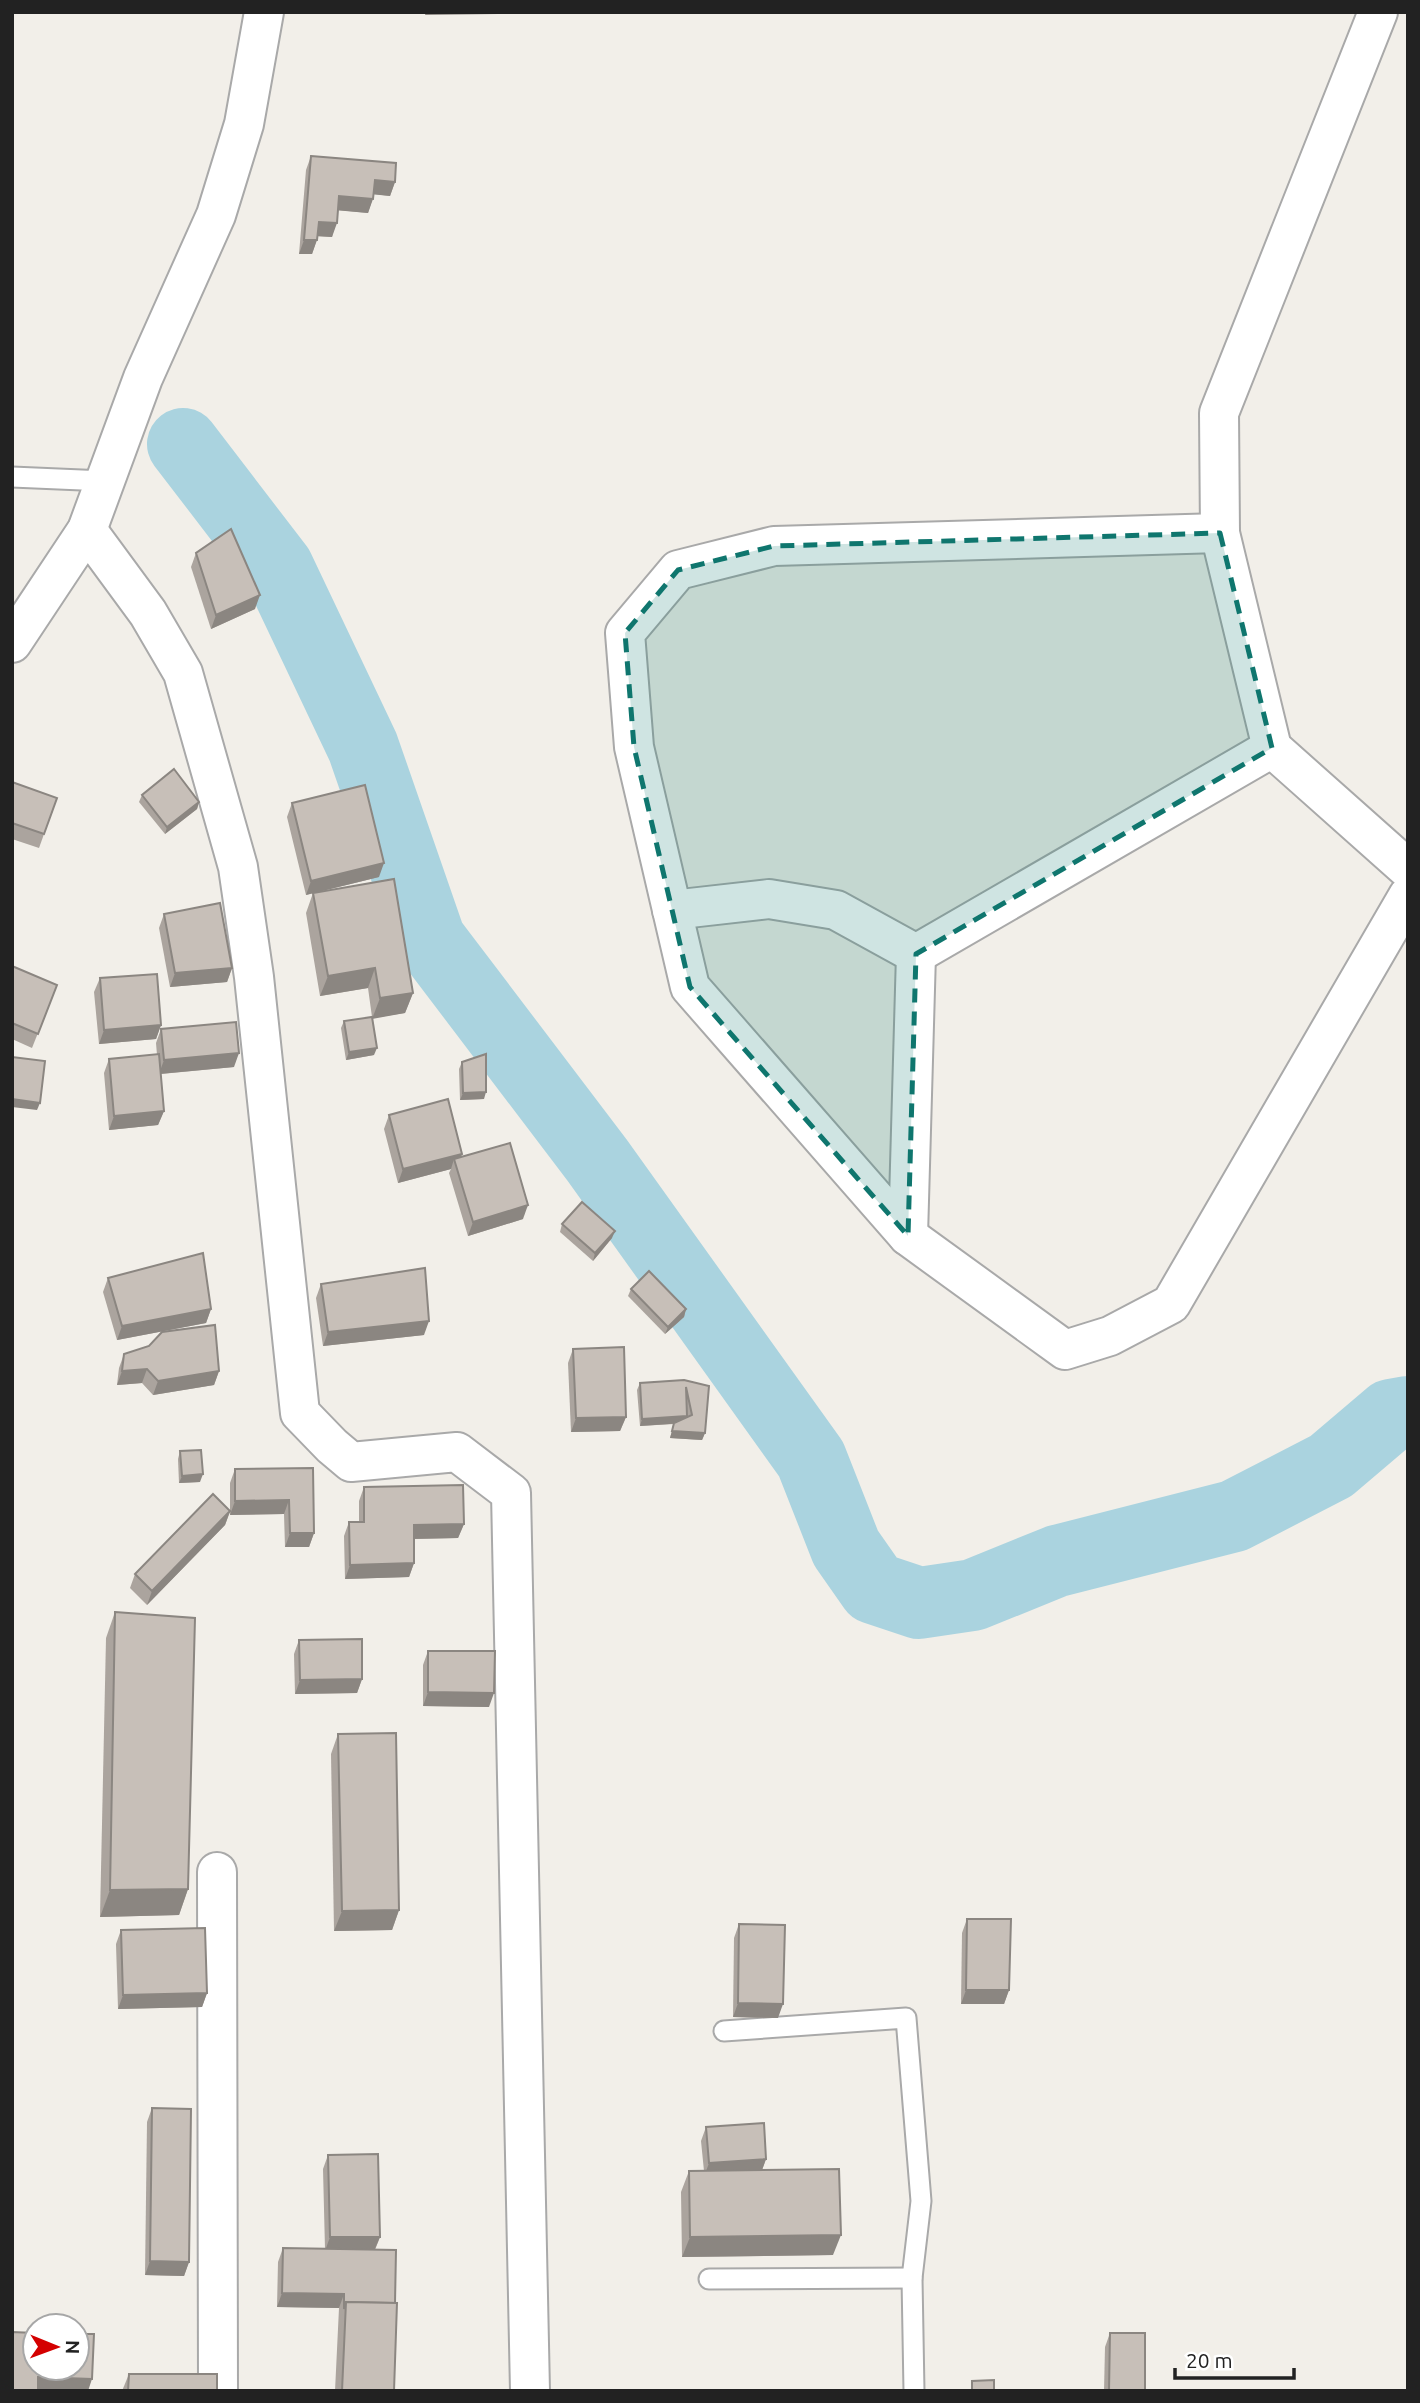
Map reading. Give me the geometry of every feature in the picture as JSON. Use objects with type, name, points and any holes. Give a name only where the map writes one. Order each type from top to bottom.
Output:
[{"type":"street","points":[[12,643],[88,530],[143,378],[216,215],[244,124],[264,12]]},
{"type":"street","points":[[1378,12],[1219,413],[1220,533],[1272,748],[1408,869]]},
{"type":"street","points":[[88,530],[148,613],[183,673],[239,867],[255,991],[300,1413],[351,1462],[457,1452],[511,1493],[530,2391]]},
{"type":"street","points":[[1220,533],[774,546],[678,569],[625,633],[634,747],[690,986],[908,1236],[1065,1350],[1110,1336],[1171,1304],[1408,895]]},
{"type":"street","points":[[916,954],[1272,748]]},
{"type":"street","points":[[672,910],[769,899],[836,910],[916,954]]},
{"type":"street","points":[[908,1236],[916,954]]},
{"type":"street","points":[[217,1871],[218,2391]]},
{"type":"lane","points":[[12,477],[105,481]]},
{"type":"lane","points":[[724,2031],[906,2018],[921,2201],[912,2278],[914,2391]]},
{"type":"lane","points":[[709,2279],[912,2278]]},
{"type":"highlighted area","points":[[1220,533],[1272,748],[916,954],[908,1236],[690,987],[634,747],[625,633],[678,570],[774,546]]},
{"type":"building","points":[[311,156],[396,163],[395,182],[375,180],[373,199],[339,196],[337,223],[319,222],[317,240],[304,240]]},
{"type":"building","points":[[231,529],[260,595],[216,615],[196,553]]},
{"type":"building","points":[[174,769],[199,802],[167,827],[142,795]]},
{"type":"building","points":[[12,782],[57,798],[44,834],[12,823]]},
{"type":"building","points":[[365,785],[384,863],[311,881],[292,803]]},
{"type":"building","points":[[394,879],[413,993],[380,998],[375,968],[328,976],[313,893]]},
{"type":"building","points":[[220,903],[232,968],[175,973],[164,914]]},
{"type":"building","points":[[12,966],[57,985],[38,1034],[12,1023]]},
{"type":"building","points":[[157,974],[161,1025],[104,1030],[100,978]]},
{"type":"building","points":[[372,1017],[377,1048],[349,1052],[344,1021]]},
{"type":"building","points":[[236,1022],[239,1053],[164,1060],[161,1029]]},
{"type":"building","points":[[159,1054],[164,1111],[114,1116],[109,1059]]},
{"type":"building","points":[[486,1054],[486,1092],[463,1093],[462,1062]]},
{"type":"building","points":[[12,1057],[45,1061],[40,1103],[12,1099]]},
{"type":"building","points":[[448,1099],[462,1154],[403,1169],[389,1115]]},
{"type":"building","points":[[510,1143],[528,1205],[473,1222],[454,1159]]},
{"type":"building","points":[[582,1202],[615,1231],[595,1253],[562,1224]]},
{"type":"building","points":[[203,1253],[211,1309],[122,1326],[108,1278]]},
{"type":"building","points":[[425,1268],[429,1321],[328,1332],[321,1284]]},
{"type":"building","points":[[649,1271],[686,1309],[668,1327],[631,1289]]},
{"type":"building","points":[[215,1325],[219,1371],[158,1381],[147,1369],[122,1371],[124,1354],[149,1346],[162,1332]]},
{"type":"building","points":[[624,1347],[626,1417],[576,1418],[573,1349]]},
{"type":"building","points":[[684,1380],[709,1386],[705,1433],[672,1431],[674,1423],[692,1415],[686,1387],[687,1416],[642,1419],[640,1383]]},
{"type":"building","points":[[201,1450],[203,1474],[182,1476],[180,1451]]},
{"type":"building","points":[[313,1468],[314,1533],[290,1533],[289,1500],[235,1501],[235,1469]]},
{"type":"building","points":[[463,1485],[464,1524],[414,1525],[414,1563],[350,1565],[349,1522],[364,1522],[364,1487]]},
{"type":"building","points":[[213,1494],[230,1511],[152,1591],[135,1574]]},
{"type":"building","points":[[115,1612],[195,1618],[188,1889],[110,1890]]},
{"type":"building","points":[[362,1639],[362,1679],[300,1680],[299,1640]]},
{"type":"building","points":[[428,1651],[495,1651],[494,1693],[428,1692]]},
{"type":"building","points":[[396,1733],[399,1910],[342,1911],[338,1734]]},
{"type":"building","points":[[967,1919],[1011,1919],[1009,1990],[966,1990]]},
{"type":"building","points":[[739,1924],[785,1925],[783,2004],[738,2003]]},
{"type":"building","points":[[205,1928],[207,1993],[123,1995],[121,1930]]},
{"type":"building","points":[[152,2108],[191,2109],[189,2262],[150,2261]]},
{"type":"building","points":[[764,2123],[766,2159],[709,2163],[706,2127]]},
{"type":"building","points":[[378,2154],[380,2237],[330,2237],[328,2155]]},
{"type":"building","points":[[839,2169],[841,2235],[690,2237],[689,2171]]},
{"type":"building","points":[[283,2248],[396,2250],[395,2303],[346,2302],[344,2309],[344,2294],[282,2293]]},
{"type":"building","points":[[346,2302],[397,2303],[394,2391],[342,2391]]},
{"type":"building","points":[[12,2332],[21,2332],[21,2382],[38,2382],[38,2391],[12,2391]]},
{"type":"building","points":[[1110,2333],[1145,2333],[1145,2391],[1109,2391]]},
{"type":"building","points":[[91,2334],[94,2334],[92,2379]]},
{"type":"building","points":[[129,2374],[217,2374],[217,2391],[128,2391]]},
{"type":"building","points":[[994,2380],[994,2391],[972,2391],[972,2381]]},
{"type":"waterway","points":[[183,444],[278,568],[363,747],[430,940],[597,1160],[811,1459],[846,1548],[874,1588],[919,1603],[973,1595],[1057,1561],[1234,1516],[1331,1466],[1391,1415],[1408,1412]]}]
